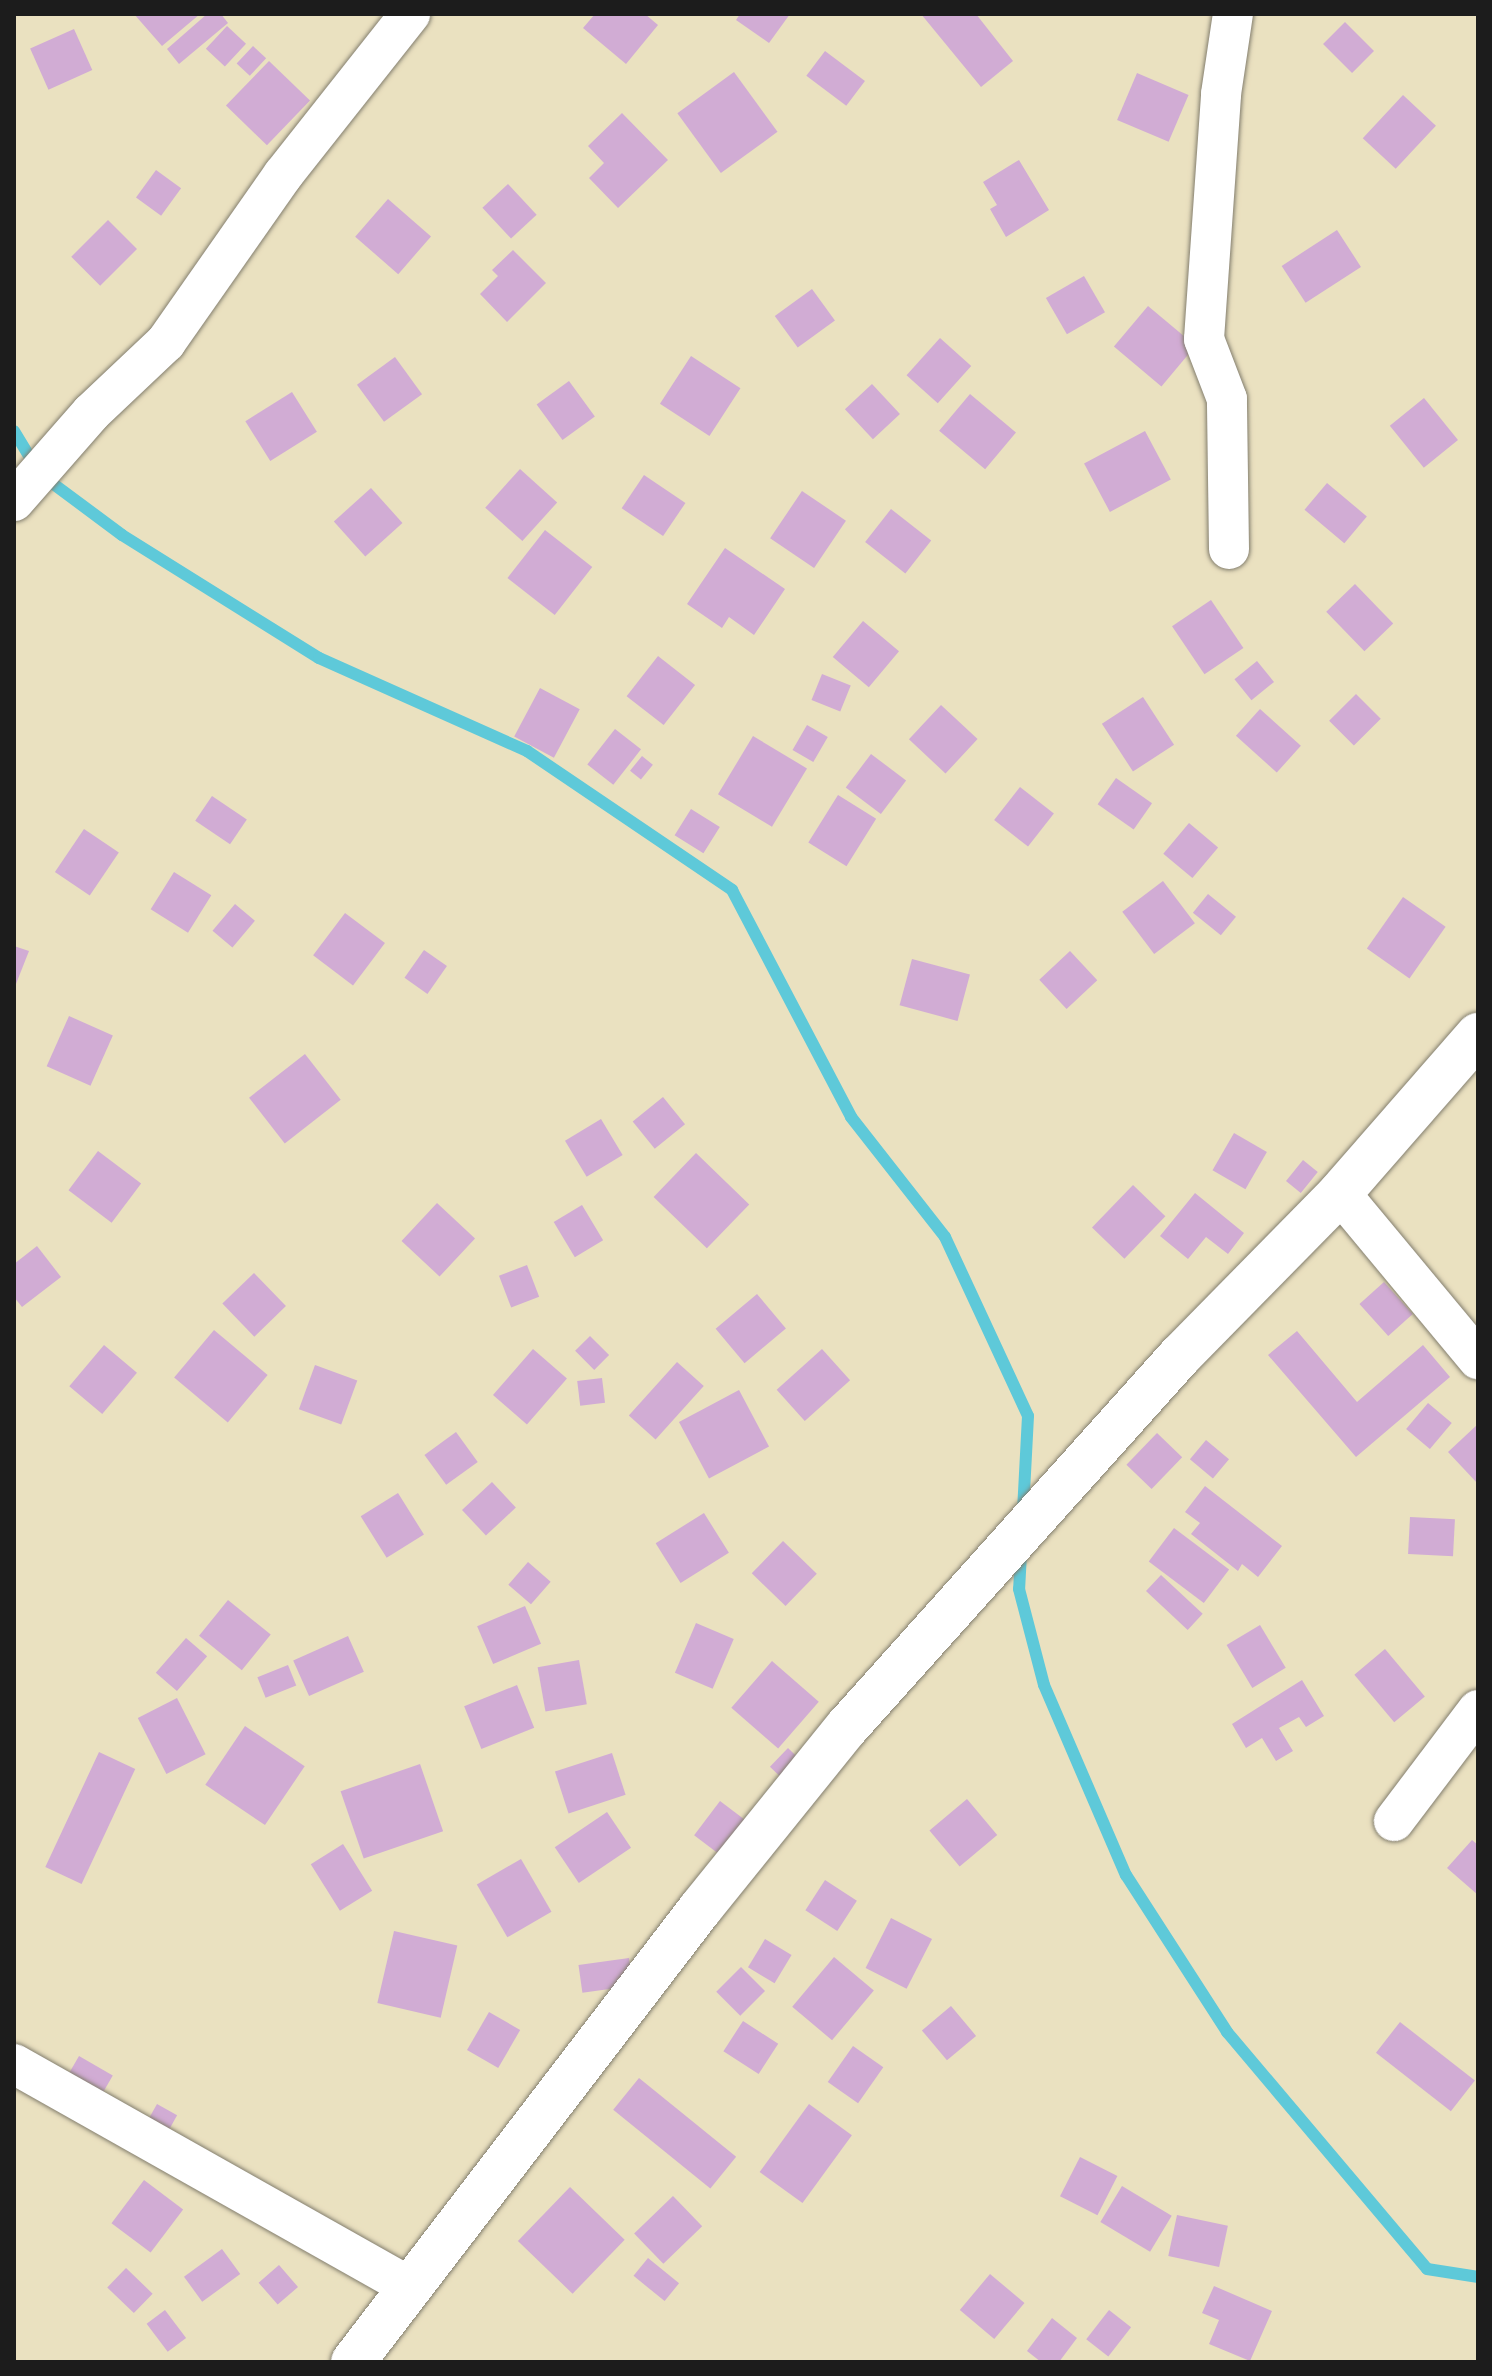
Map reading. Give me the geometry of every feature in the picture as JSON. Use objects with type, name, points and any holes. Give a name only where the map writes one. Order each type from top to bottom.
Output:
[{"type":"street","points":[[14,501],[91,413],[166,342],[283,175],[410,14]]},
{"type":"street","points":[[1229,549],[1227,399],[1204,339],[1221,94],[1233,14]]},
{"type":"street","points":[[353,2362],[728,1873],[920,1641],[1094,1451],[1340,1193],[1478,1035]]},
{"type":"street","points":[[1340,1193],[1478,1359]]},
{"type":"street","points":[[1394,1821],[1478,1710]]},
{"type":"street","points":[[14,2064],[409,2287]]},
{"type":"building","points":[[134,14],[200,14],[162,46]]},
{"type":"building","points":[[207,14],[221,14],[228,23],[179,64],[167,49]]},
{"type":"building","points":[[595,14],[645,14],[658,25],[626,64],[583,28]]},
{"type":"building","points":[[740,14],[790,14],[769,43],[736,20]]},
{"type":"building","points":[[921,14],[976,14],[1013,61],[981,87]]},
{"type":"building","points":[[1345,22],[1374,51],[1352,73],[1323,44]]},
{"type":"building","points":[[227,26],[246,44],[225,66],[206,49]]},
{"type":"building","points":[[74,29],[92,70],[48,90],[30,49]]},
{"type":"building","points":[[253,46],[266,58],[250,76],[237,64]]},
{"type":"building","points":[[825,51],[865,81],[846,106],[806,76]]},
{"type":"building","points":[[269,61],[310,101],[267,145],[226,106]]},
{"type":"building","points":[[734,72],[777,132],[721,173],[677,113]]},
{"type":"building","points":[[1137,73],[1189,95],[1169,142],[1117,120]]},
{"type":"building","points":[[1403,95],[1436,126],[1396,169],[1363,138]]},
{"type":"building","points":[[622,113],[668,160],[618,208],[589,178],[604,163],[588,146]]},
{"type":"building","points":[[1019,160],[1049,210],[1006,237],[990,209],[997,205],[983,182]]},
{"type":"building","points":[[156,170],[181,188],[161,216],[136,198]]},
{"type":"building","points":[[508,184],[537,215],[511,239],[482,208]]},
{"type":"building","points":[[388,199],[431,236],[398,274],[355,237]]},
{"type":"building","points":[[108,220],[137,249],[100,286],[71,257]]},
{"type":"building","points":[[1337,230],[1361,267],[1306,303],[1282,266]]},
{"type":"building","points":[[513,250],[546,283],[507,322],[480,294],[498,276],[492,270]]},
{"type":"building","points":[[1084,276],[1105,312],[1067,334],[1046,298]]},
{"type":"building","points":[[812,289],[835,321],[798,348],[775,316]]},
{"type":"building","points":[[1148,306],[1195,346],[1161,386],[1114,347]]},
{"type":"building","points":[[940,338],[971,366],[938,403],[907,375]]},
{"type":"building","points":[[691,356],[740,388],[709,436],[660,404]]},
{"type":"building","points":[[395,357],[422,394],[384,422],[357,385]]},
{"type":"building","points":[[569,381],[595,417],[563,440],[537,405]]},
{"type":"building","points":[[872,384],[900,414],[873,439],[845,409]]},
{"type":"building","points":[[292,392],[317,432],[270,461],[245,421]]},
{"type":"building","points":[[970,394],[1016,433],[985,469],[939,431]]},
{"type":"building","points":[[1424,398],[1458,440],[1424,468],[1390,426]]},
{"type":"building","points":[[1145,431],[1171,480],[1110,512],[1084,463]]},
{"type":"building","points":[[520,469],[557,502],[522,541],[485,508]]},
{"type":"building","points":[[644,475],[685,503],[663,536],[622,508]]},
{"type":"building","points":[[1327,483],[1367,516],[1344,543],[1305,510]]},
{"type":"building","points":[[371,488],[402,523],[365,556],[334,521]]},
{"type":"building","points":[[802,491],[846,521],[814,568],[770,538]]},
{"type":"building","points":[[891,509],[931,540],[905,573],[865,542]]},
{"type":"building","points":[[545,530],[592,567],[555,615],[507,578]]},
{"type":"building","points":[[725,548],[785,589],[754,635],[729,617],[722,628],[687,604]]},
{"type":"building","points":[[1355,584],[1393,624],[1364,651],[1326,612]]},
{"type":"building","points":[[1211,600],[1243,648],[1204,674],[1172,626]]},
{"type":"building","points":[[863,621],[899,651],[869,687],[833,657]]},
{"type":"building","points":[[658,656],[695,685],[664,725],[627,696]]},
{"type":"building","points":[[1257,661],[1274,682],[1251,700],[1234,679]]},
{"type":"building","points":[[822,674],[851,686],[840,712],[812,700]]},
{"type":"building","points":[[540,688],[580,709],[554,758],[514,737]]},
{"type":"building","points":[[1356,694],[1381,719],[1354,746],[1329,721]]},
{"type":"building","points":[[1143,697],[1174,745],[1133,771],[1102,724]]},
{"type":"building","points":[[941,705],[978,739],[946,773],[909,739]]},
{"type":"building","points":[[1260,709],[1301,746],[1277,773],[1236,736]]},
{"type":"building","points":[[807,725],[828,737],[813,762],[792,750]]},
{"type":"building","points":[[615,729],[641,749],[613,785],[587,764]]},
{"type":"building","points":[[753,736],[807,768],[772,827],[718,794]]},
{"type":"building","points":[[871,754],[906,780],[881,814],[846,788]]},
{"type":"building","points":[[642,756],[653,765],[641,780],[630,771]]},
{"type":"building","points":[[1116,778],[1152,803],[1134,829],[1098,804]]},
{"type":"building","points":[[1020,787],[1054,813],[1028,847],[994,820]]},
{"type":"building","points":[[838,795],[876,819],[846,866],[808,842]]},
{"type":"building","points":[[212,796],[247,819],[230,844],[195,821]]},
{"type":"building","points":[[691,809],[720,827],[703,853],[675,835]]},
{"type":"building","points":[[1189,823],[1218,847],[1192,878],[1163,854]]},
{"type":"building","points":[[84,829],[119,852],[90,896],[55,872]]},
{"type":"building","points":[[174,872],[211,895],[188,933],[151,909]]},
{"type":"building","points":[[1163,881],[1195,923],[1154,954],[1122,912]]},
{"type":"building","points":[[1208,894],[1236,917],[1221,935],[1193,913]]},
{"type":"building","points":[[1403,897],[1446,927],[1409,978],[1367,949]]},
{"type":"building","points":[[235,904],[255,921],[232,948],[213,931]]},
{"type":"building","points":[[345,913],[385,943],[353,985],[313,955]]},
{"type":"building","points":[[14,946],[29,951],[14,989]]},
{"type":"building","points":[[424,950],[447,966],[427,994],[404,978]]},
{"type":"building","points":[[1070,951],[1097,980],[1067,1009],[1039,980]]},
{"type":"building","points":[[912,959],[970,975],[958,1021],[900,1005]]},
{"type":"building","points":[[69,1016],[113,1036],[90,1086],[47,1066]]},
{"type":"building","points":[[305,1054],[341,1100],[285,1143],[249,1098]]},
{"type":"building","points":[[663,1097],[685,1124],[655,1149],[633,1122]]},
{"type":"building","points":[[601,1119],[623,1155],[587,1177],[565,1141]]},
{"type":"building","points":[[1234,1133],[1267,1152],[1245,1189],[1212,1170]]},
{"type":"building","points":[[98,1151],[141,1183],[112,1223],[69,1190]]},
{"type":"building","points":[[696,1153],[749,1204],[707,1248],[654,1197]]},
{"type":"building","points":[[1303,1160],[1318,1172],[1301,1193],[1286,1181]]},
{"type":"building","points":[[1133,1185],[1165,1216],[1124,1259],[1092,1227]]},
{"type":"building","points":[[1195,1193],[1244,1233],[1228,1254],[1206,1237],[1188,1259],[1160,1236]]},
{"type":"building","points":[[437,1203],[475,1238],[440,1276],[402,1241]]},
{"type":"building","points":[[582,1205],[603,1240],[575,1257],[554,1222]]},
{"type":"building","points":[[37,1246],[61,1277],[22,1307],[14,1297],[14,1264]]},
{"type":"building","points":[[527,1265],[539,1297],[511,1307],[499,1276]]},
{"type":"building","points":[[254,1273],[286,1306],[254,1337],[222,1304]]},
{"type":"building","points":[[1384,1282],[1413,1314],[1388,1336],[1359,1304]]},
{"type":"building","points":[[757,1294],[786,1328],[745,1363],[716,1329]]},
{"type":"building","points":[[214,1330],[268,1375],[228,1422],[174,1377]]},
{"type":"building","points":[[1297,1331],[1357,1402],[1423,1345],[1450,1377],[1356,1457],[1268,1355]]},
{"type":"building","points":[[590,1336],[609,1355],[594,1370],[575,1351]]},
{"type":"building","points":[[104,1345],[137,1373],[102,1414],[69,1386]]},
{"type":"building","points":[[533,1349],[567,1379],[527,1425],[493,1395]]},
{"type":"building","points":[[822,1349],[850,1380],[805,1421],[777,1390]]},
{"type":"building","points":[[677,1362],[704,1386],[656,1440],[629,1416]]},
{"type":"building","points":[[315,1365],[357,1380],[341,1425],[299,1409]]},
{"type":"building","points":[[602,1378],[605,1403],[580,1406],[577,1381]]},
{"type":"building","points":[[739,1390],[769,1447],[709,1478],[679,1422]]},
{"type":"building","points":[[1428,1403],[1452,1423],[1430,1449],[1406,1429]]},
{"type":"building","points":[[1478,1424],[1478,1484],[1448,1452]]},
{"type":"building","points":[[456,1432],[478,1462],[446,1485],[424,1455]]},
{"type":"building","points":[[1157,1433],[1182,1457],[1152,1489],[1126,1465]]},
{"type":"building","points":[[1206,1440],[1229,1459],[1213,1478],[1190,1459]]},
{"type":"building","points":[[492,1482],[516,1508],[486,1536],[462,1510]]},
{"type":"building","points":[[1205,1486],[1282,1546],[1258,1577],[1242,1564],[1238,1571],[1191,1534],[1200,1523],[1185,1512]]},
{"type":"building","points":[[398,1493],[424,1535],[387,1558],[361,1516]]},
{"type":"building","points":[[704,1513],[729,1553],[681,1583],[656,1543]]},
{"type":"building","points":[[1410,1517],[1455,1519],[1453,1556],[1408,1554]]},
{"type":"building","points":[[1174,1528],[1229,1570],[1204,1603],[1149,1562]]},
{"type":"building","points":[[783,1541],[817,1574],[786,1606],[752,1573]]},
{"type":"building","points":[[528,1562],[551,1582],[531,1604],[508,1585]]},
{"type":"building","points":[[1161,1575],[1203,1614],[1188,1630],[1146,1591]]},
{"type":"building","points":[[228,1600],[271,1635],[242,1670],[199,1636]]},
{"type":"building","points":[[525,1606],[541,1644],[493,1664],[477,1626]]},
{"type":"building","points":[[696,1623],[734,1639],[713,1689],[675,1673]]},
{"type":"building","points":[[1260,1625],[1286,1668],[1252,1688],[1227,1645]]},
{"type":"building","points":[[348,1636],[364,1672],[309,1696],[293,1660]]},
{"type":"building","points":[[186,1638],[207,1656],[177,1691],[156,1673]]},
{"type":"building","points":[[1385,1649],[1425,1696],[1394,1722],[1354,1675]]},
{"type":"building","points":[[579,1660],[587,1704],[545,1712],[538,1667]]},
{"type":"building","points":[[772,1661],[819,1702],[778,1748],[731,1708]]},
{"type":"building","points":[[288,1665],[296,1685],[266,1698],[257,1677]]},
{"type":"building","points":[[1302,1680],[1324,1716],[1306,1727],[1299,1717],[1279,1728],[1293,1751],[1276,1761],[1262,1738],[1246,1748],[1232,1724]]},
{"type":"building","points":[[517,1685],[534,1728],[481,1749],[464,1706]]},
{"type":"building","points":[[177,1698],[206,1754],[166,1774],[138,1718]]},
{"type":"building","points":[[245,1726],[305,1766],[265,1825],[205,1785]]},
{"type":"building","points":[[788,1748],[809,1768],[791,1787],[770,1767]]},
{"type":"building","points":[[99,1752],[135,1769],[82,1884],[45,1867]]},
{"type":"building","points":[[612,1753],[626,1795],[569,1813],[555,1772]]},
{"type":"building","points":[[420,1764],[443,1831],[364,1858],[341,1791]]},
{"type":"building","points":[[967,1799],[997,1835],[960,1867],[929,1830]]},
{"type":"building","points":[[720,1801],[749,1823],[723,1857],[694,1835]]},
{"type":"building","points":[[607,1812],[631,1848],[579,1883],[555,1847]]},
{"type":"building","points":[[1472,1840],[1478,1845],[1478,1895],[1447,1868]]},
{"type":"building","points":[[343,1844],[372,1891],[340,1911],[311,1864]]},
{"type":"building","points":[[521,1859],[552,1912],[507,1937],[477,1884]]},
{"type":"building","points":[[825,1880],[857,1901],[837,1931],[805,1910]]},
{"type":"building","points":[[891,1918],[932,1939],[907,1989],[866,1968]]},
{"type":"building","points":[[394,1931],[457,1946],[441,2018],[377,2003]]},
{"type":"building","points":[[765,1939],[792,1955],[775,1983],[748,1967]]},
{"type":"building","points":[[834,1957],[874,1990],[832,2040],[792,2007]]},
{"type":"building","points":[[629,1958],[633,1986],[582,1993],[578,1965]]},
{"type":"building","points":[[741,1967],[765,1991],[740,2016],[716,1992]]},
{"type":"building","points":[[951,2006],[976,2036],[947,2060],[922,2030]]},
{"type":"building","points":[[489,2012],[520,2030],[498,2068],[467,2050]]},
{"type":"building","points":[[743,2021],[778,2044],[759,2074],[723,2051]]},
{"type":"building","points":[[1400,2022],[1475,2080],[1451,2111],[1376,2053]]},
{"type":"building","points":[[853,2046],[883,2067],[858,2103],[828,2082]]},
{"type":"building","points":[[79,2056],[113,2076],[100,2098],[66,2079]]},
{"type":"building","points":[[639,2078],[736,2157],[710,2189],[613,2110]]},
{"type":"building","points":[[157,2104],[177,2115],[168,2132],[148,2121]]},
{"type":"building","points":[[809,2104],[852,2135],[803,2203],[760,2172]]},
{"type":"building","points":[[1080,2157],[1117,2176],[1097,2215],[1060,2196]]},
{"type":"building","points":[[144,2180],[183,2209],[151,2253],[112,2223]]},
{"type":"building","points":[[1122,2186],[1172,2216],[1150,2252],[1100,2222]]},
{"type":"building","points":[[570,2187],[625,2240],[573,2294],[518,2241]]},
{"type":"building","points":[[673,2196],[702,2226],[663,2264],[634,2234]]},
{"type":"building","points":[[1177,2215],[1228,2226],[1219,2267],[1168,2256]]},
{"type":"building","points":[[222,2249],[240,2274],[202,2302],[184,2277]]},
{"type":"building","points":[[648,2258],[679,2283],[665,2301],[634,2276]]},
{"type":"building","points":[[279,2265],[298,2287],[278,2305],[259,2283]]},
{"type":"building","points":[[126,2268],[153,2294],[134,2313],[107,2287]]},
{"type":"building","points":[[990,2274],[1024,2303],[994,2339],[960,2310]]},
{"type":"building","points":[[1214,2286],[1272,2311],[1250,2361],[1209,2344],[1219,2320],[1202,2313]]},
{"type":"building","points":[[165,2310],[186,2338],[168,2352],[147,2324]]},
{"type":"building","points":[[1109,2310],[1131,2327],[1108,2356],[1086,2339]]},
{"type":"building","points":[[1052,2318],[1077,2338],[1059,2362],[1041,2362],[1027,2351]]},
{"type":"waterway","points":[[14,431],[40,474],[122,535],[319,658],[527,751],[732,890],[851,1117],[945,1237],[1028,1416],[1023,1511]]},
{"type":"waterway","points":[[1021,1553],[1019,1589],[1044,1685],[1126,1875],[1227,2032],[1427,2269],[1478,2277]]}]
